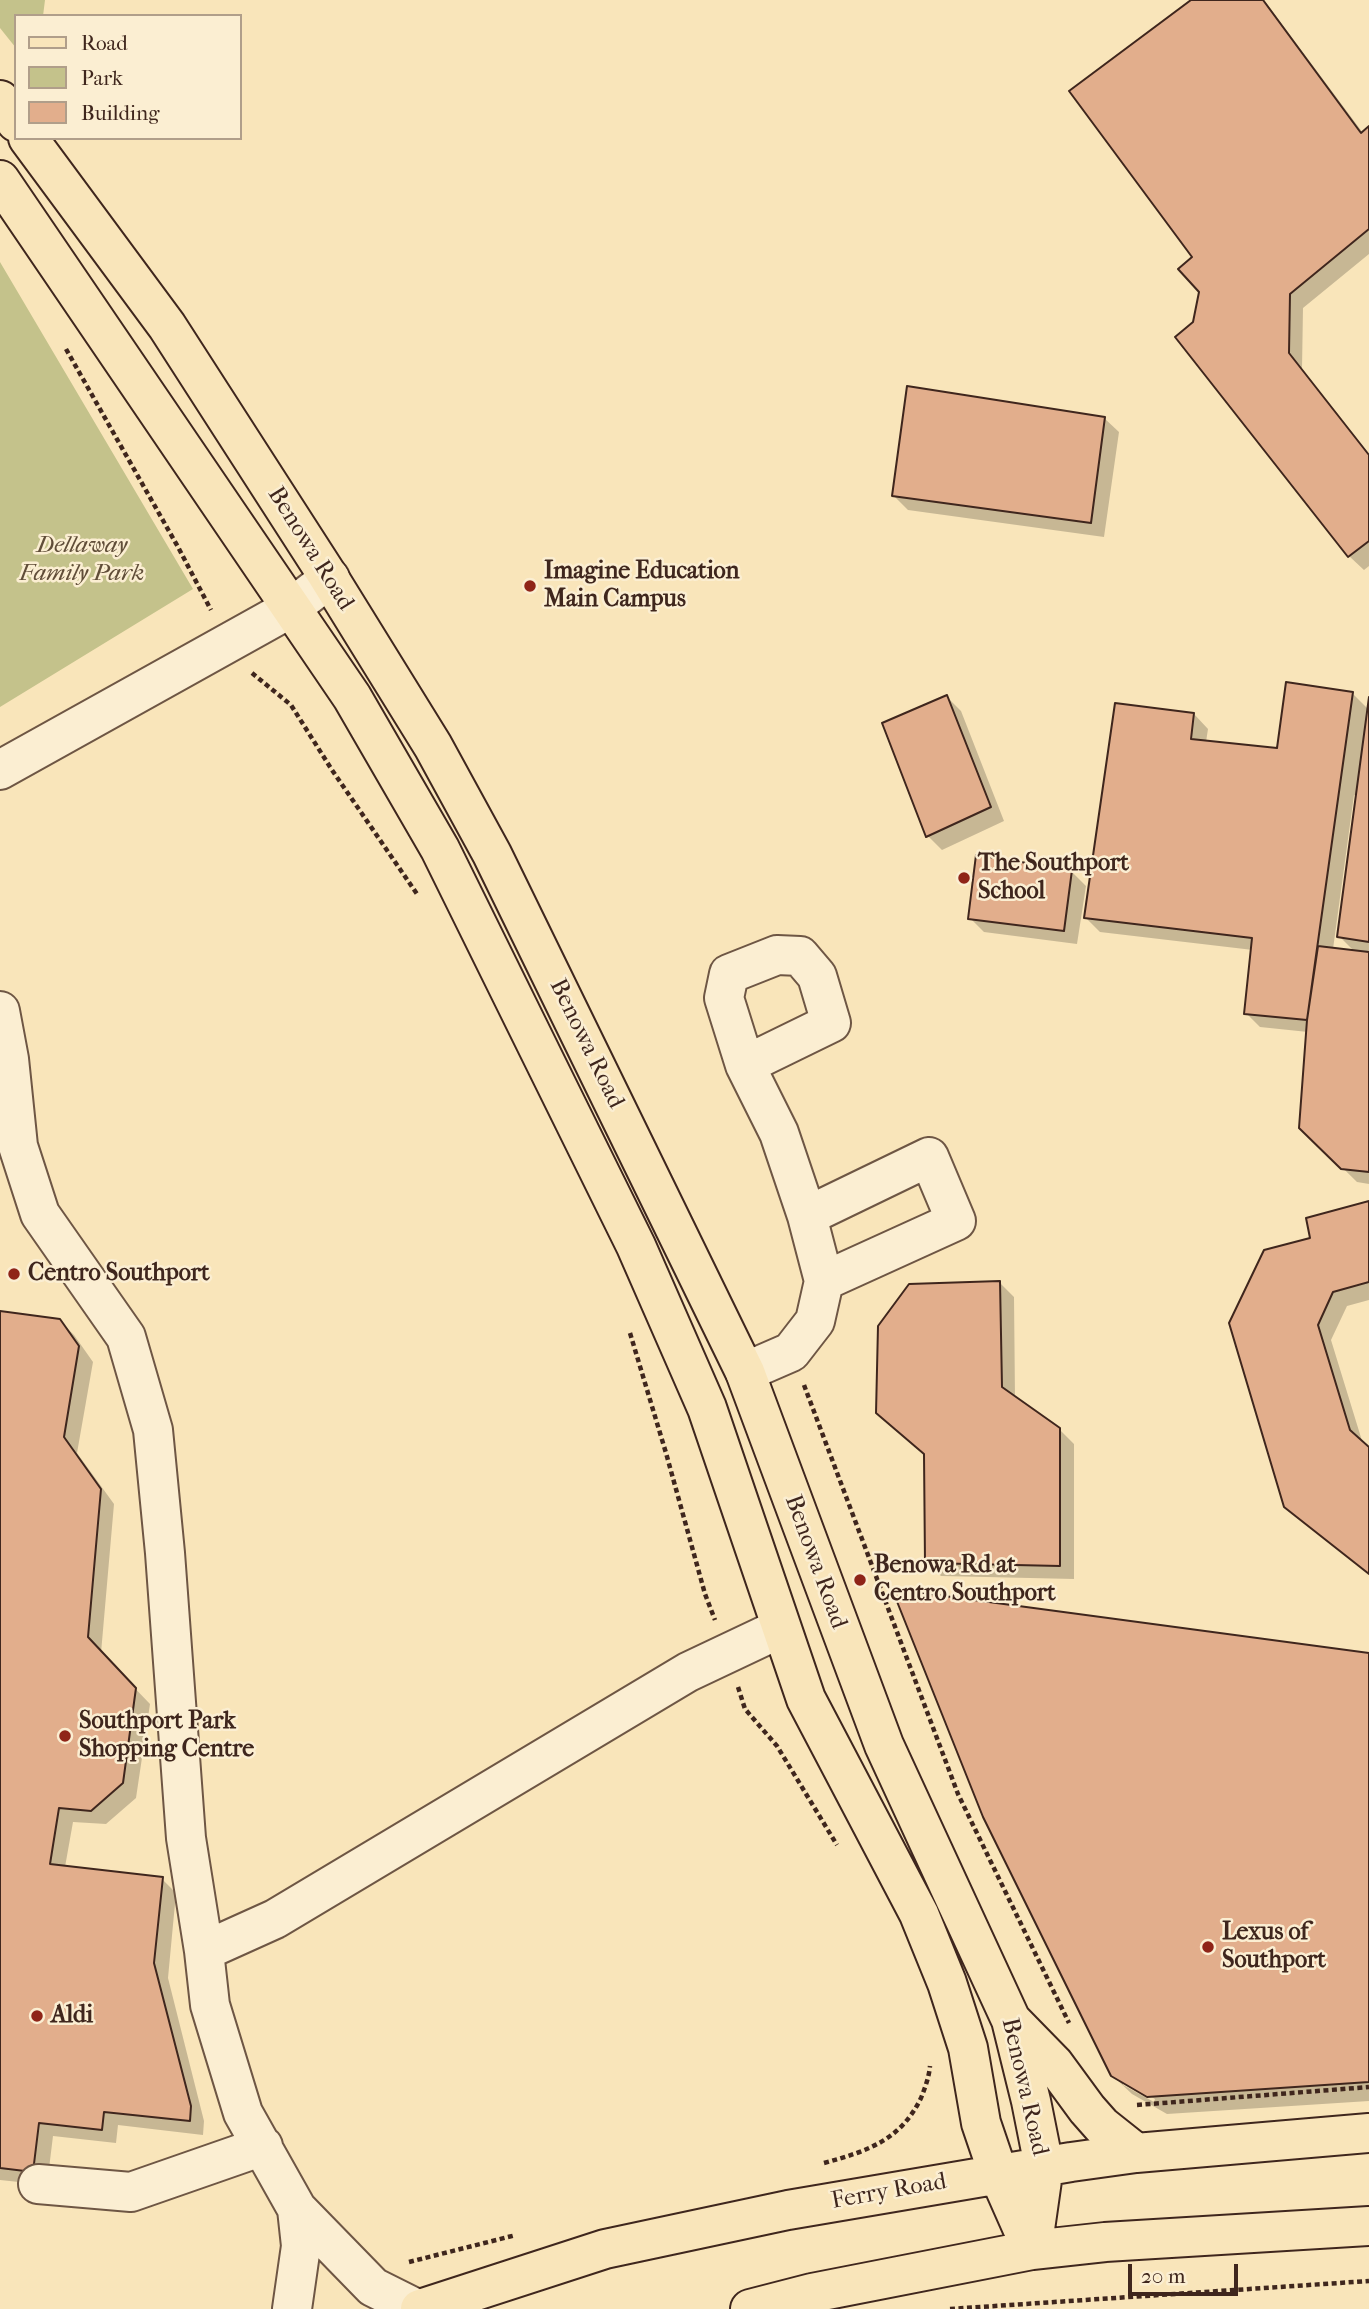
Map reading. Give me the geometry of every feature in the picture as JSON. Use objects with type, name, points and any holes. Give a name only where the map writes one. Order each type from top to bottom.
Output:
[{"type":"main road","points":[[0,100],[14,119]]},
{"type":"main road","name":"Benowa Road","points":[[29,140],[166,326],[330,578],[433,746],[492,854],[746,1372],[884,1745],[1011,2020],[1044,2166],[1032,2250]]},
{"type":"main road","name":"Benowa Road","points":[[0,180],[352,697],[440,849],[636,1246],[707,1408],[806,1699],[919,1914],[947,1983],[968,2048],[981,2123],[998,2174],[1032,2250]]},
{"type":"main road","points":[[1011,2020],[1054,2064],[1102,2126],[1136,2154]]},
{"type":"main road","name":"Ferry Road","points":[[419,2309],[605,2249],[788,2210],[1044,2166],[1136,2154],[1369,2133]]},
{"type":"main road","points":[[750,2309],[812,2293],[1032,2250],[1105,2242],[1369,2226]]},
{"type":"lane","points":[[0,770],[291,608],[330,578]]},
{"type":"lane","points":[[0,1011],[9,1059],[18,1146],[40,1214],[127,1337],[153,1430],[187,1838],[210,2005],[243,2113],[297,2209],[373,2287],[419,2309]]},
{"type":"lane","points":[[745,1065],[779,1133],[807,1216],[824,1280],[815,1321],[791,1352],[746,1372]]},
{"type":"lane","points":[[807,1216],[929,1157],[956,1221],[824,1280]]},
{"type":"lane","points":[[204,1951],[275,1919],[688,1672],[781,1628]]},
{"type":"lane","points":[[38,2184],[131,2192],[263,2146]]},
{"type":"lane","points":[[292,2309],[301,2246],[297,2209]]},
{"type":"path","points":[[62,343],[178,547],[229,643],[248,670],[292,705],[332,770],[419,897]]},
{"type":"path","points":[[629,1331],[705,1594],[745,1709],[777,1746],[839,1849]]},
{"type":"path","points":[[791,1352],[958,1794],[1070,2025]]},
{"type":"path","points":[[905,2124],[924,2091],[930,2072],[930,2056]]},
{"type":"path","points":[[1128,2105],[1369,2087]]},
{"type":"path","points":[[950,2309],[1369,2281]]},
{"type":"green space","points":[[0,0],[45,0],[43,14],[14,14],[14,46],[0,28]]},
{"type":"green space","name":"Dellaway Family Park","points":[[0,262],[193,589],[0,707]]},
{"type":"building","points":[[1191,0],[1263,0],[1361,133],[1369,126],[1369,229],[1290,294],[1289,353],[1369,455],[1369,541],[1348,557],[1175,337],[1193,322],[1199,292],[1178,269],[1192,257],[1069,91]]},
{"type":"building","points":[[907,386],[1105,417],[1091,523],[892,496]]},
{"type":"building","points":[[1286,682],[1353,692],[1307,1020],[1244,1014],[1252,938],[1084,918],[1115,703],[1194,713],[1191,739],[1277,748]]},
{"type":"building","points":[[947,695],[991,807],[926,837],[882,723]]},
{"type":"building","points":[[1369,697],[1369,942],[1337,937]]},
{"type":"building","points":[[976,855],[1072,870],[1064,931],[968,919]]},
{"type":"building","points":[[1318,946],[1369,952],[1369,1172],[1341,1169],[1299,1128],[1307,1020]]},
{"type":"building","points":[[1369,1201],[1369,1282],[1333,1292],[1318,1325],[1350,1430],[1369,1447],[1369,1574],[1284,1507],[1229,1323],[1264,1250],[1310,1238],[1306,1218]]},
{"type":"building","points":[[1000,1281],[1002,1387],[1060,1428],[1060,1566],[925,1563],[924,1454],[876,1413],[878,1326],[909,1284]]},
{"type":"building","name":"Southport Park Shopping Centre","points":[[0,1311],[60,1319],[79,1346],[64,1437],[101,1489],[88,1637],[136,1688],[123,1783],[91,1811],[59,1808],[50,1864],[163,1877],[154,1963],[191,2106],[190,2121],[104,2112],[102,2130],[39,2123],[33,2172],[0,2168]]},
{"type":"building","name":"Lexus of Southport","points":[[892,1589],[1369,1653],[1369,2082],[1147,2097],[1111,2076],[983,1817]]},
{"type":"place","name":"Imagine Education Main Campus","points":[[530,586]]},
{"type":"place","name":"The Southport School","points":[[964,878]]},
{"type":"place","name":"Centro Southport","points":[[14,1274]]},
{"type":"place","name":"Benowa Rd at Centro Southport","points":[[860,1580]]},
{"type":"place","name":"Southport Park Shopping Centre","points":[[65,1736]]},
{"type":"place","name":"Lexus of Southport","points":[[1208,1947]]},
{"type":"place","name":"Aldi","points":[[37,2016]]}]
